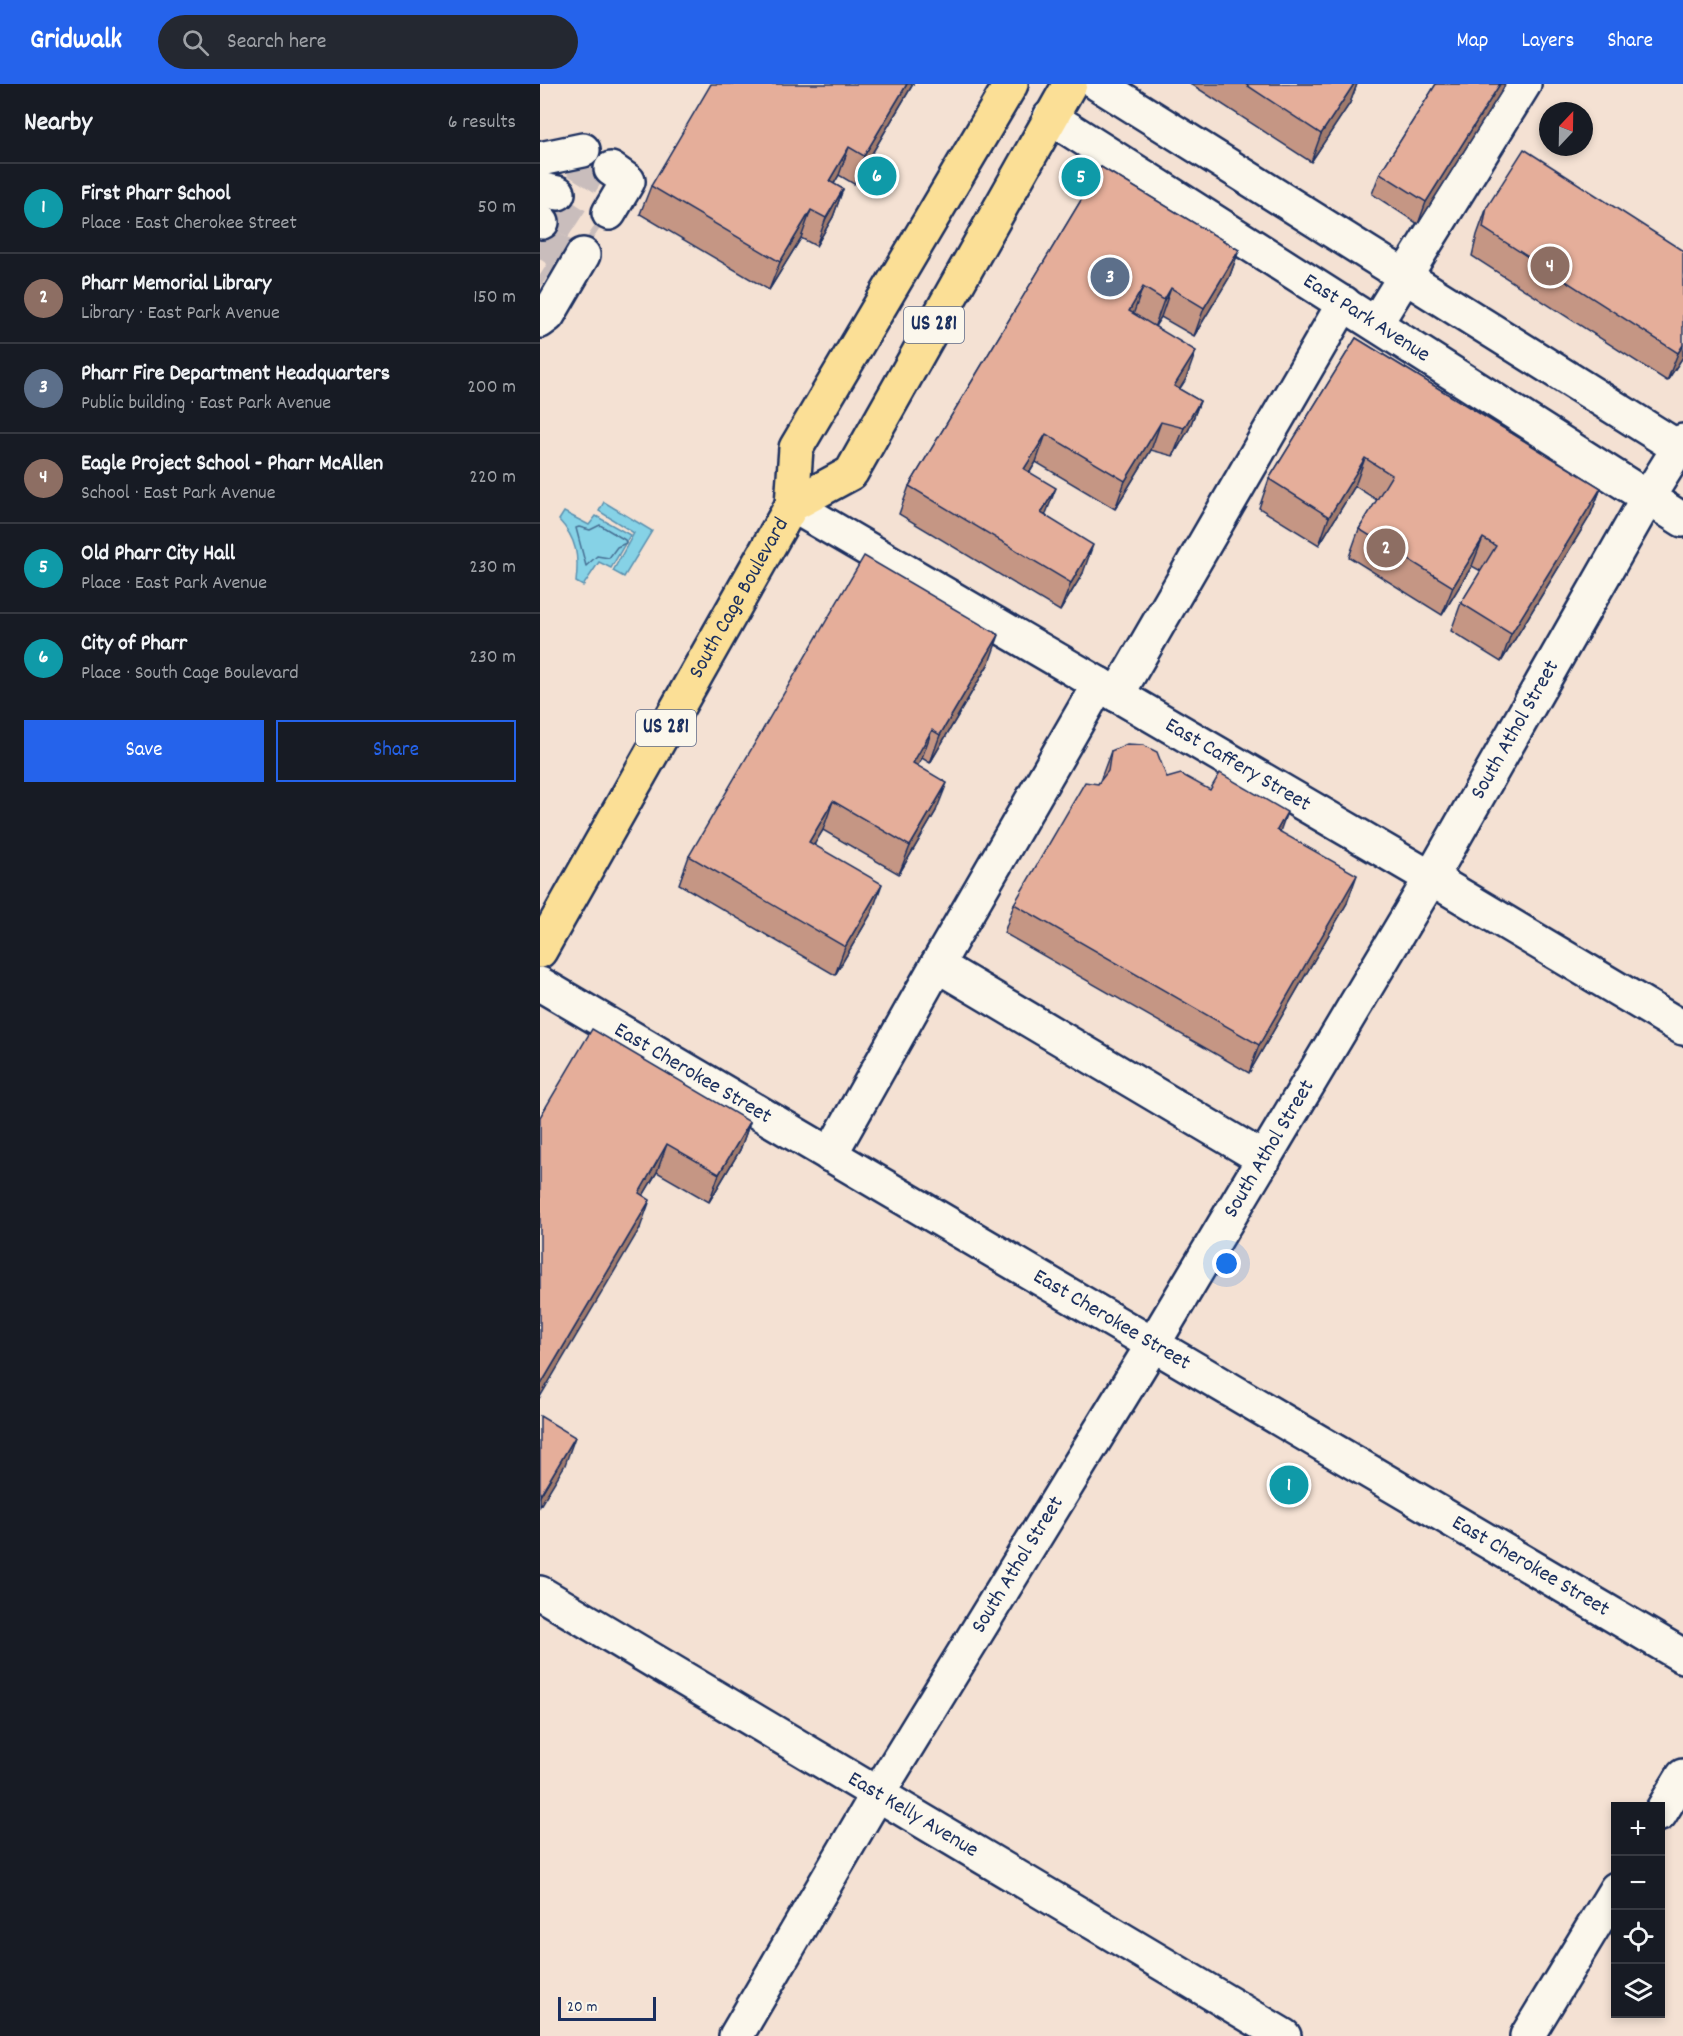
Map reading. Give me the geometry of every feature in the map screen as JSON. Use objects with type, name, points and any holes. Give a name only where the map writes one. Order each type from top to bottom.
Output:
[{"type":"main road","points":[[792,505],[796,448],[1011,84]]},
{"type":"main road","name":"South Cage Boulevard","points":[[540,951],[792,505],[852,474],[1070,84]]},
{"type":"street","points":[[1098,84],[1406,277],[1681,444]]},
{"type":"street","points":[[1376,323],[1524,84]]},
{"type":"street","name":"East Park Avenue","points":[[1050,117],[1140,172],[1683,520]]},
{"type":"street","points":[[1140,172],[1166,126]]},
{"type":"street","points":[[540,321],[548,315],[565,269]]},
{"type":"street","points":[[830,1155],[937,965],[1344,303]]},
{"type":"street","name":"South Athol Street","points":[[736,2036],[876,1795],[1152,1346],[1431,878],[1648,497],[1681,444]]},
{"type":"street","name":"East Caffery Street","points":[[792,505],[1683,1028]]},
{"type":"street","points":[[937,965],[1264,1159]]},
{"type":"street","name":"East Cherokee Street","points":[[540,984],[1152,1346],[1683,1656]]},
{"type":"street","name":"East Kelly Avenue","points":[[540,1593],[1284,2036]]},
{"type":"street","points":[[1665,1806],[1683,1776]]},
{"type":"street","points":[[1527,2036],[1611,1897]]},
{"type":"water","points":[[604,502],[652,531],[624,577],[613,571],[634,533],[599,511]]},
{"type":"water","points":[[564,512],[589,525],[596,516],[630,535],[611,568],[599,562],[583,586],[576,582],[577,556],[573,541],[559,520]]},
{"type":"building","points":[[711,84],[907,84],[864,156],[849,147],[829,181],[843,189],[826,218],[811,210],[780,262],[651,186]]},
{"type":"building","points":[[1245,84],[1354,84],[1321,134]]},
{"type":"building","points":[[1436,84],[1500,84],[1426,202],[1380,173]]},
{"type":"building","points":[[1524,149],[1683,251],[1683,345],[1678,353],[1483,228],[1487,207]]},
{"type":"building","points":[[1101,167],[1239,250],[1204,308],[1171,288],[1164,300],[1143,287],[1129,311],[1196,351],[1174,386],[1200,401],[1184,428],[1161,422],[1125,481],[1046,434],[1024,469],[1056,488],[1041,513],[1093,545],[1071,583],[909,486]]},
{"type":"building","points":[[1356,338],[1601,488],[1511,634],[1461,603],[1496,546],[1483,538],[1453,587],[1359,529],[1392,475],[1365,458],[1329,517],[1269,479]]},
{"type":"building","points":[[864,556],[999,635],[940,735],[932,730],[913,763],[947,783],[910,846],[833,801],[809,842],[882,884],[845,947],[689,856]]},
{"type":"building","points":[[1127,744],[1143,745],[1157,752],[1167,778],[1181,774],[1210,790],[1220,773],[1287,812],[1277,830],[1357,875],[1259,1045],[1014,904],[1085,782],[1098,784],[1108,771],[1111,751]]},
{"type":"building","points":[[592,1029],[750,1122],[719,1174],[667,1144],[639,1193],[650,1200],[540,1386],[540,1117]]},
{"type":"building","points":[[540,1416],[575,1437],[540,1496]]},
{"type":"tunnel","points":[[576,161],[606,180]]},
{"type":"tunnel","points":[[549,206],[595,236]]},
{"type":"tunnel","points":[[540,239],[562,254]]},
{"type":"tunnel","points":[[540,275],[546,279]]},
{"type":"place","name":"City of Pharr","points":[[877,176]]},
{"type":"place","name":"Old Pharr City Hall","points":[[1081,177]]},
{"type":"place","name":"Eagle Project School - Pharr McAllen","points":[[1550,266]]},
{"type":"place","name":"Pharr Fire Department Headquarters","points":[[1110,277]]},
{"type":"place","name":"Pharr Memorial Library","points":[[1386,548]]},
{"type":"place","name":"First Pharr School","points":[[1289,1485]]}]
